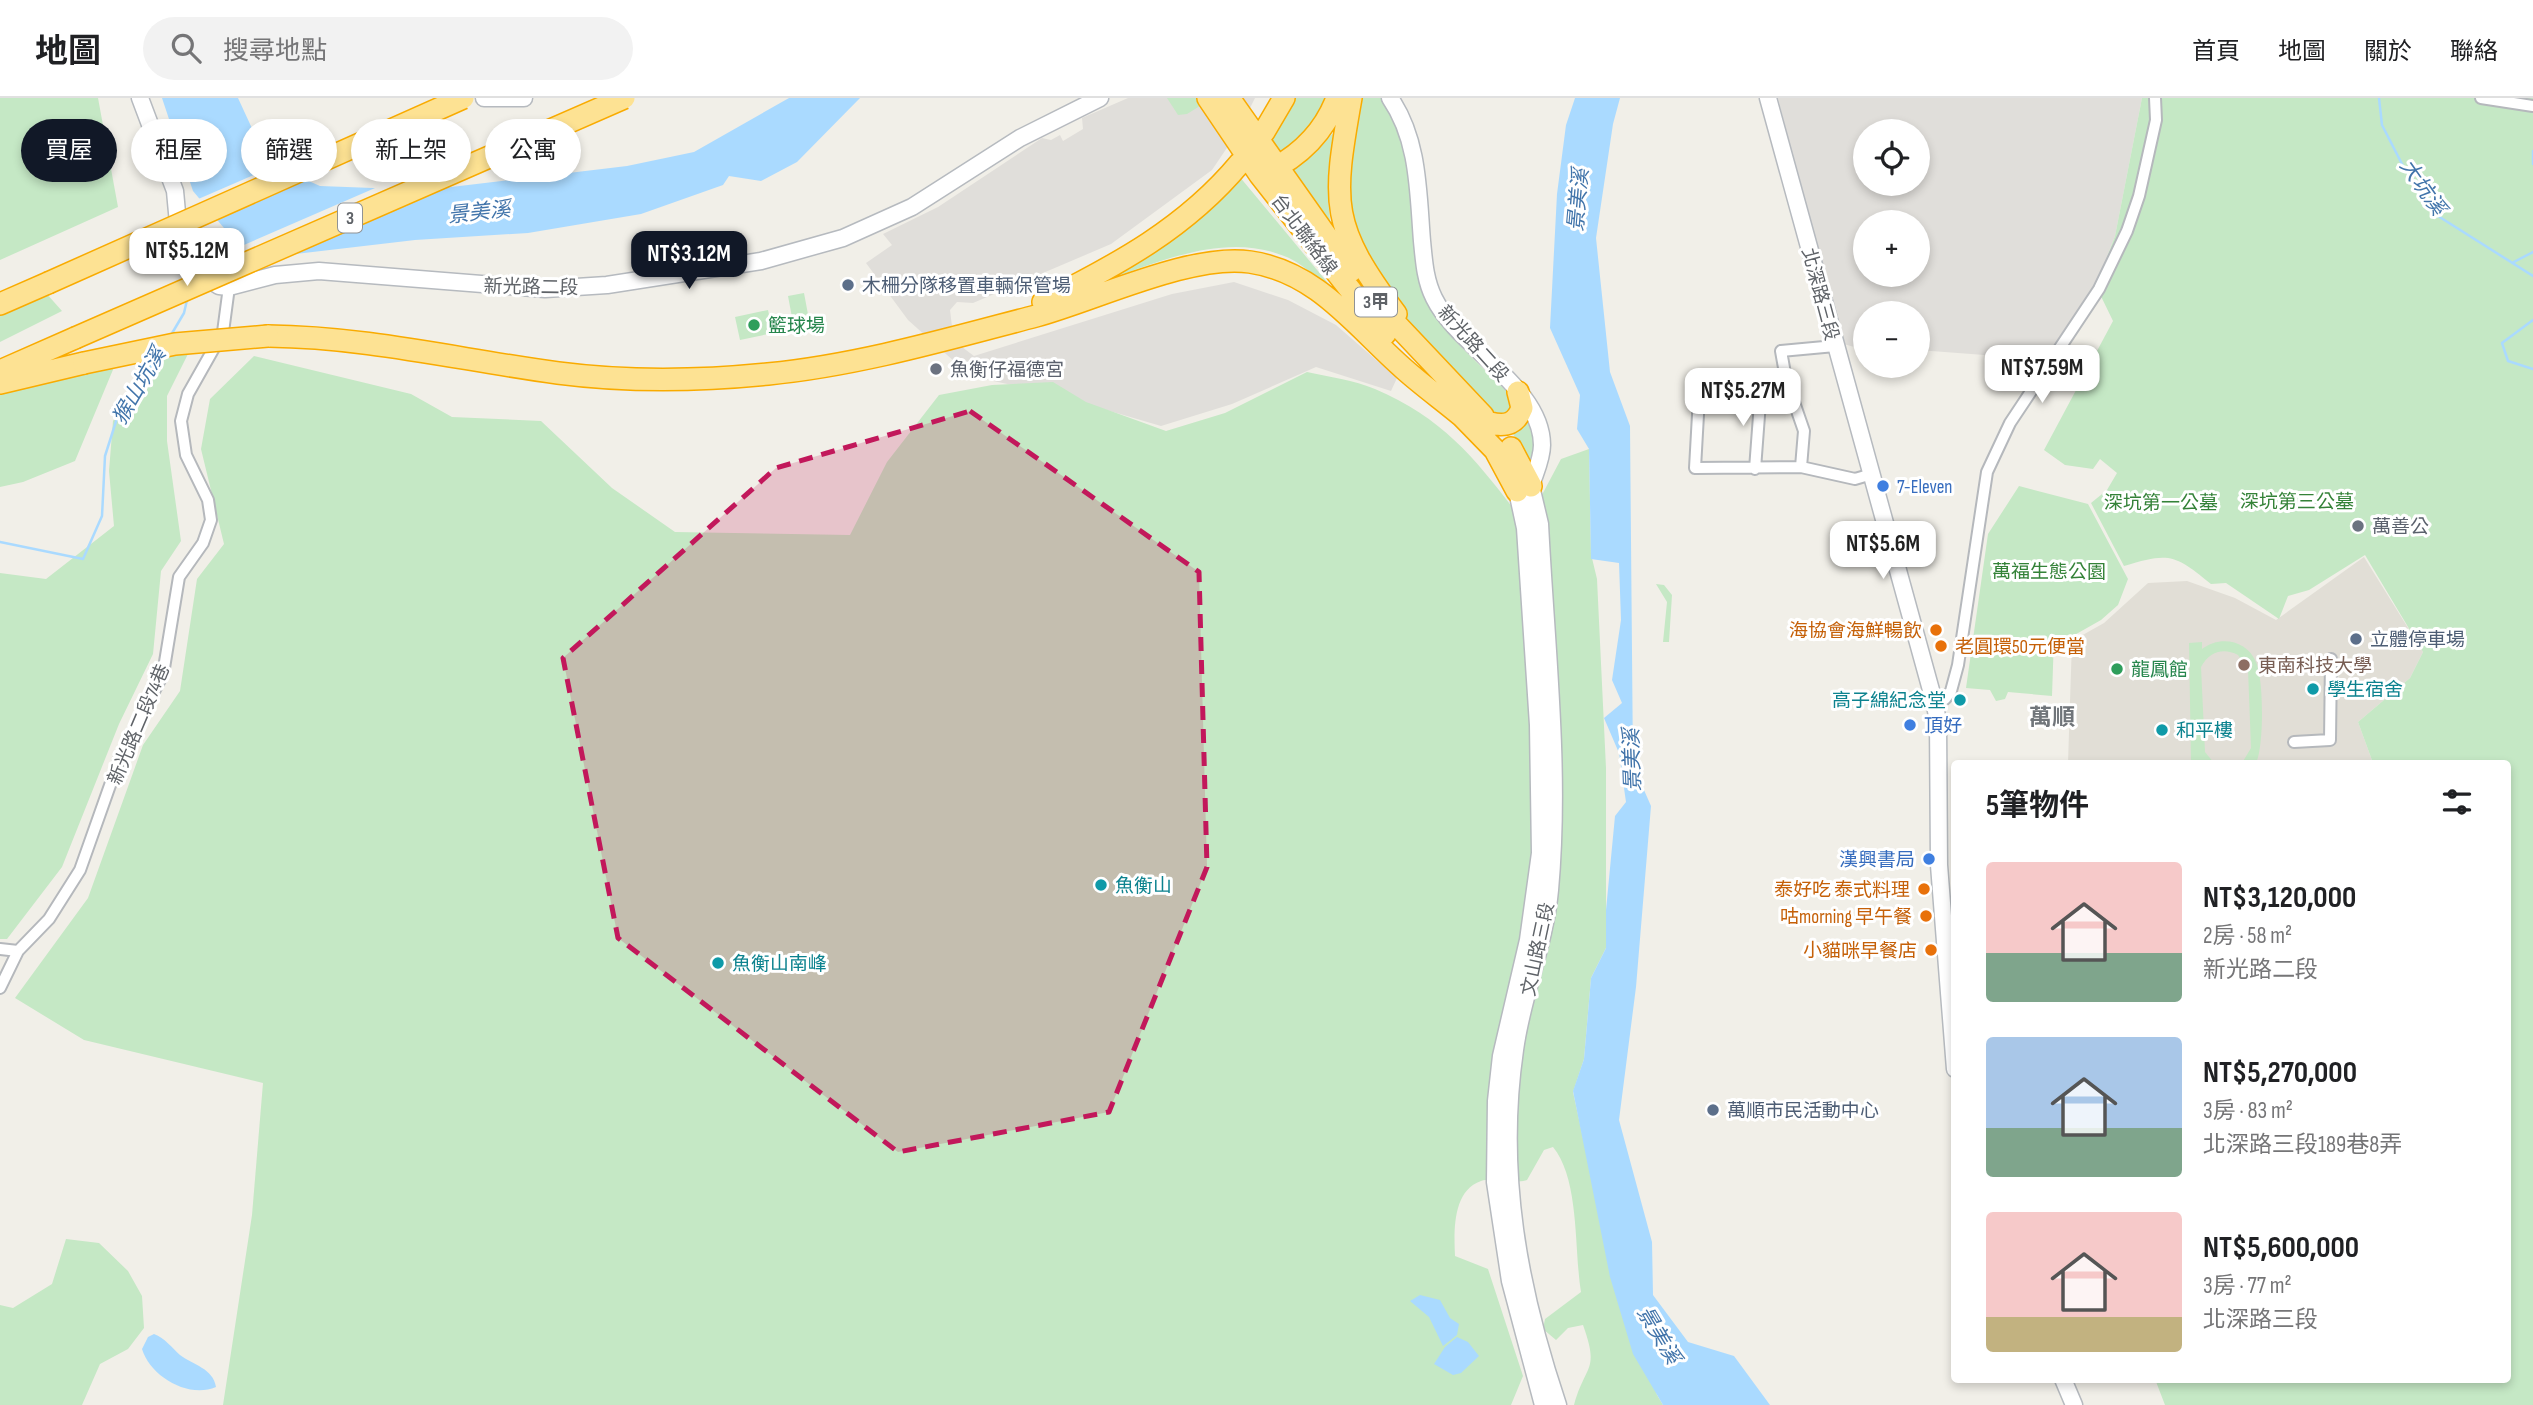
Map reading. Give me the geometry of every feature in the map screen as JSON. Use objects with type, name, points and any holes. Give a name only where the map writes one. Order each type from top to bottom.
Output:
[{"type":"highway","points":[[0,304],[463,98]]},
{"type":"highway","name":"3","points":[[0,371],[624,98]]},
{"type":"highway","name":"台北聯絡線","points":[[1208,98],[1250,145],[1374,321],[1495,450],[1524,489]]},
{"type":"highway","name":"台北聯絡線","points":[[1229,98],[1250,145]]},
{"type":"highway","points":[[973,331],[1032,307],[1135,254],[1189,216],[1250,145],[1284,98]]},
{"type":"highway","points":[[1268,171],[1306,146],[1322,128],[1337,98]]},
{"type":"highway","points":[[1351,98],[1338,186],[1348,239],[1367,275],[1438,373]]},
{"type":"highway","name":"台北聯絡線","points":[[1268,171],[1438,373],[1490,423],[1518,459],[1524,489]]},
{"type":"highway","points":[[0,383],[175,344],[268,336],[387,344],[562,373],[673,380],[770,374],[865,359],[1037,315],[1197,265],[1225,260],[1247,261],[1293,274],[1316,288],[1404,370],[1464,417]]},
{"type":"highway","points":[[1490,423],[1502,426],[1514,421],[1522,408],[1518,393]]},
{"type":"main road","points":[[140,98],[175,191],[177,229],[186,255],[200,274],[224,287]]},
{"type":"main road","points":[[484,98],[524,98]]},
{"type":"main road","name":"新光路二段","points":[[224,287],[275,275],[319,271],[499,287],[571,288],[761,261],[843,238],[895,216],[939,192],[1020,138],[1100,98]]},
{"type":"main road","name":"新光路二段","points":[[1390,98],[1404,123],[1415,162],[1425,272],[1434,299],[1452,323],[1530,407],[1541,432],[1541,453],[1524,489]]},
{"type":"main road","name":"北深路三段","points":[[1768,98],[1938,721],[1939,865],[1951,1018]]},
{"type":"main road","name":"文山路三段","points":[[1524,489],[1540,524],[1555,818],[1550,893],[1540,949],[1515,1047],[1509,1094],[1505,1214],[1543,1405]]},
{"type":"main road","name":"文山路三段","points":[[1535,1359],[1558,1405]]},
{"type":"main road","points":[[2065,1383],[2074,1405]]},
{"type":"street","points":[[1934,701],[1945,699],[1951,691],[1958,665],[1987,472],[2010,423],[2099,289],[2127,231],[2139,196],[2156,120],[2155,98]]},
{"type":"street","points":[[2481,98],[2533,106]]},
{"type":"street","name":"新光路二段74巷","points":[[0,988],[18,951],[49,919],[80,870],[120,757],[163,674],[177,585],[185,566],[203,543],[211,520],[208,500],[186,455],[182,439],[183,409],[223,332],[224,287]]},
{"type":"street","points":[[1801,467],[1804,431],[1782,366],[1781,351],[1835,346]]},
{"type":"street","points":[[1700,379],[1695,468],[1801,467],[1855,479],[1872,474]]},
{"type":"street","points":[[1755,469],[1761,389]]},
{"type":"street","points":[[2294,742],[2330,740],[2331,659]]},
{"type":"street","points":[[0,949],[18,951]]},
{"type":"highlighted area","points":[[970,411],[1199,572],[1207,867],[1109,1112],[898,1152],[618,938],[563,658],[776,468]]},
{"type":"shaded area","points":[[1128,98],[1255,98],[1239,130],[1212,170],[1111,244],[973,303],[957,302],[950,310],[952,327],[962,347],[974,356],[1172,294],[1234,282],[1288,300],[1336,325],[1397,378],[1391,391],[1316,367],[1232,404],[1161,426],[1045,392],[979,378],[965,371],[908,320],[866,263],[892,245],[883,234],[938,207],[1042,138],[1051,140],[1060,135],[1063,141],[1083,129],[1082,118]]},
{"type":"shaded area","points":[[1778,98],[2142,98],[2115,236],[2096,286],[2049,360],[1930,351],[1930,301],[1853,301],[1853,347],[1840,343]]},
{"type":"shaded area","name":"東南科技大學","points":[[2364,557],[2423,652],[2410,678],[2358,722],[2372,760],[2068,760],[2072,641],[2104,623],[2148,583],[2187,581],[2235,598],[2276,620]]},
{"type":"green space","points":[[0,98],[98,98],[102,119],[21,119],[21,182],[113,182],[118,207],[0,260]]},
{"type":"green space","points":[[1167,98],[1213,98],[1187,114],[1178,115]]},
{"type":"green space","points":[[1291,98],[1331,98],[1320,118],[1281,155],[1269,138]]},
{"type":"green space","points":[[1358,98],[1381,98],[1398,132],[1407,168],[1417,270],[1424,296],[1451,336],[1512,397],[1511,413],[1496,415],[1451,369],[1403,314],[1365,254],[1352,223],[1346,193],[1348,159]]},
{"type":"green space","points":[[2142,98],[2533,98],[2533,1405],[2165,1405],[2157,1383],[2511,1383],[2511,760],[2372,760],[2358,722],[2410,678],[2423,652],[2365,555],[2309,590],[2288,596],[2279,619],[2226,583],[2211,584],[2180,561],[2162,558],[2124,566],[2091,503],[2107,490],[2117,473],[2100,459],[2093,469],[2065,465],[2044,450],[2113,321],[2096,286],[2115,236]]},
{"type":"green space","points":[[1333,133],[1328,200],[1332,239],[1292,170],[1317,151]]},
{"type":"green space","points":[[1239,176],[1347,306],[1293,260],[1260,249],[1236,247],[1186,254],[1091,285]]},
{"type":"green space","points":[[46,293],[62,311],[0,342],[0,313]]},
{"type":"green space","points":[[804,293],[810,325],[794,328],[788,296]]},
{"type":"green space","name":"籃球場","points":[[768,310],[773,333],[740,340],[735,317]]},
{"type":"green space","points":[[161,342],[194,342],[167,396],[167,441],[181,541],[161,571],[153,654],[119,724],[62,867],[7,939],[0,939],[0,573],[46,579],[114,526],[109,471],[113,421]]},
{"type":"green space","points":[[122,348],[75,461],[23,482],[0,487],[0,384]]},
{"type":"green space","points":[[254,356],[411,394],[452,417],[541,421],[612,488],[675,532],[850,535],[887,462],[939,395],[992,385],[1053,382],[1086,402],[1166,431],[1225,413],[1307,372],[1350,381],[1401,401],[1443,430],[1477,464],[1526,525],[1561,459],[1589,449],[1591,554],[1597,579],[1606,768],[1606,948],[1591,978],[1584,1059],[1573,1092],[1598,1207],[1657,1395],[1663,1405],[1574,1405],[1591,1360],[1583,1325],[1568,1328],[1556,1340],[1543,1329],[1545,1319],[1581,1292],[1572,1196],[1562,1161],[1553,1147],[1544,1150],[1527,1180],[1486,1180],[1472,1186],[1460,1203],[1457,1213],[1455,1256],[1488,1269],[1523,1376],[1511,1405],[223,1405],[252,1215],[263,1083],[84,1040],[15,998],[88,898],[143,745],[180,691],[197,579],[224,544],[201,449],[210,399]]},
{"type":"green space","points":[[1526,417],[1535,443],[1530,459],[1511,431]]},
{"type":"green space","name":"萬福生態公園","points":[[2019,486],[2088,504],[2128,579],[2118,605],[2101,620],[2071,637],[2054,637],[2052,696],[2008,692],[2005,699],[1996,701],[1990,690],[1966,688],[1988,534]]},
{"type":"green space","points":[[1656,584],[1664,585],[1672,595],[1669,642],[1663,642],[1667,602]]},
{"type":"green space","points":[[2202,642],[2202,649],[2217,642],[2232,642],[2252,655],[2261,683],[2262,713],[2257,760],[2244,760],[2251,748],[2248,669],[2238,655],[2222,651],[2208,658],[2201,667],[2205,752],[2212,760],[2191,760],[2189,643]]},
{"type":"green space","points":[[66,1239],[99,1243],[128,1271],[142,1296],[144,1328],[128,1349],[100,1364],[82,1405],[0,1405],[0,1305],[13,1308],[52,1284]]},
{"type":"water","name":"景美溪","points":[[162,98],[238,98],[248,119],[241,119],[241,182],[311,182],[320,186],[426,190],[493,182],[581,182],[581,171],[627,166],[694,152],[789,98],[860,98],[797,162],[761,181],[729,176],[723,185],[641,214],[528,233],[415,240],[287,255],[239,246],[193,191],[190,182],[227,182],[227,119],[169,119]]},
{"type":"water","name":"景美溪","points":[[1575,98],[1620,98],[1613,124],[1596,238],[1610,372],[1630,426],[1633,765],[1651,806],[1636,987],[1619,1120],[1652,1242],[1653,1295],[1688,1342],[1734,1356],[1770,1405],[1663,1405],[1633,1354],[1610,1277],[1573,1091],[1584,1059],[1591,978],[1606,948],[1606,910],[1615,816],[1626,802],[1619,753],[1604,718],[1622,703],[1612,680],[1621,620],[1619,563],[1591,559],[1589,449],[1577,429],[1580,395],[1550,328],[1557,194],[1566,125]]},
{"type":"water","points":[[1420,1295],[1440,1300],[1450,1318],[1459,1324],[1457,1335],[1443,1346],[1429,1317],[1410,1301]]},
{"type":"water","points":[[154,1334],[180,1355],[207,1371],[216,1387],[194,1390],[172,1383],[162,1376],[146,1359],[142,1349],[148,1337]]},
{"type":"water","points":[[1457,1337],[1468,1342],[1479,1356],[1461,1373],[1453,1375],[1434,1364],[1445,1347]]},
{"type":"pier","points":[[241,180],[298,182],[213,220],[196,200]]},
{"type":"pier","points":[[382,185],[426,186],[277,257],[237,248]]},
{"type":"waterway","name":"大坑溪","points":[[2379,98],[2382,125],[2403,166],[2438,216],[2533,276]]},
{"type":"waterway","points":[[2533,151],[2533,164]]},
{"type":"waterway","name":"猴山坑溪","points":[[197,259],[209,240],[228,230]]},
{"type":"waterway","points":[[2512,263],[2533,252]]},
{"type":"waterway","name":"猴山坑溪","points":[[171,335],[184,313],[187,300]]},
{"type":"waterway","name":"大坑溪","points":[[2533,320],[2502,343],[2508,361],[2533,369]]},
{"type":"waterway","name":"猴山坑溪","points":[[0,542],[83,559],[102,516],[105,456],[119,412],[159,355]]},
{"type":"place","name":"木柵分隊移置車輛保管場","points":[[848,285]]},
{"type":"place","name":"籃球場","points":[[754,325]]},
{"type":"place","name":"魚衡仔福德宮","points":[[936,369]]},
{"type":"place","name":"7-Eleven","points":[[1883,486]]},
{"type":"place","name":"萬善公","points":[[2358,526]]},
{"type":"place","name":"海協會海鮮暢飲","points":[[1936,630]]},
{"type":"place","name":"立體停車場","points":[[2356,639]]},
{"type":"place","name":"老圓環50元便當","points":[[1941,646]]},
{"type":"place","name":"東南科技大學","points":[[2244,665]]},
{"type":"place","name":"龍鳳館","points":[[2117,669]]},
{"type":"place","name":"學生宿舍","points":[[2313,689]]},
{"type":"place","name":"高子綿紀念堂","points":[[1960,700]]},
{"type":"place","name":"頂好","points":[[1910,725]]},
{"type":"place","name":"和平樓","points":[[2162,730]]},
{"type":"place","name":"漢興書局","points":[[1929,859]]},
{"type":"place","name":"魚衡山","points":[[1101,885]]},
{"type":"place","name":"泰好吃 泰式料理","points":[[1924,889]]},
{"type":"place","name":"咕morning 早午餐","points":[[1926,916]]},
{"type":"place","name":"小貓咪早餐店","points":[[1931,950]]},
{"type":"place","name":"魚衡山南峰","points":[[718,963]]},
{"type":"place","name":"萬順市民活動中心","points":[[1713,1110]]},
{"type":"district","name":"萬順","points":[[2052,717]]},
{"type":"park label","name":"深坑第三公墓","points":[[2297,501]]},
{"type":"park label","name":"深坑第一公墓","points":[[2161,502]]}]
